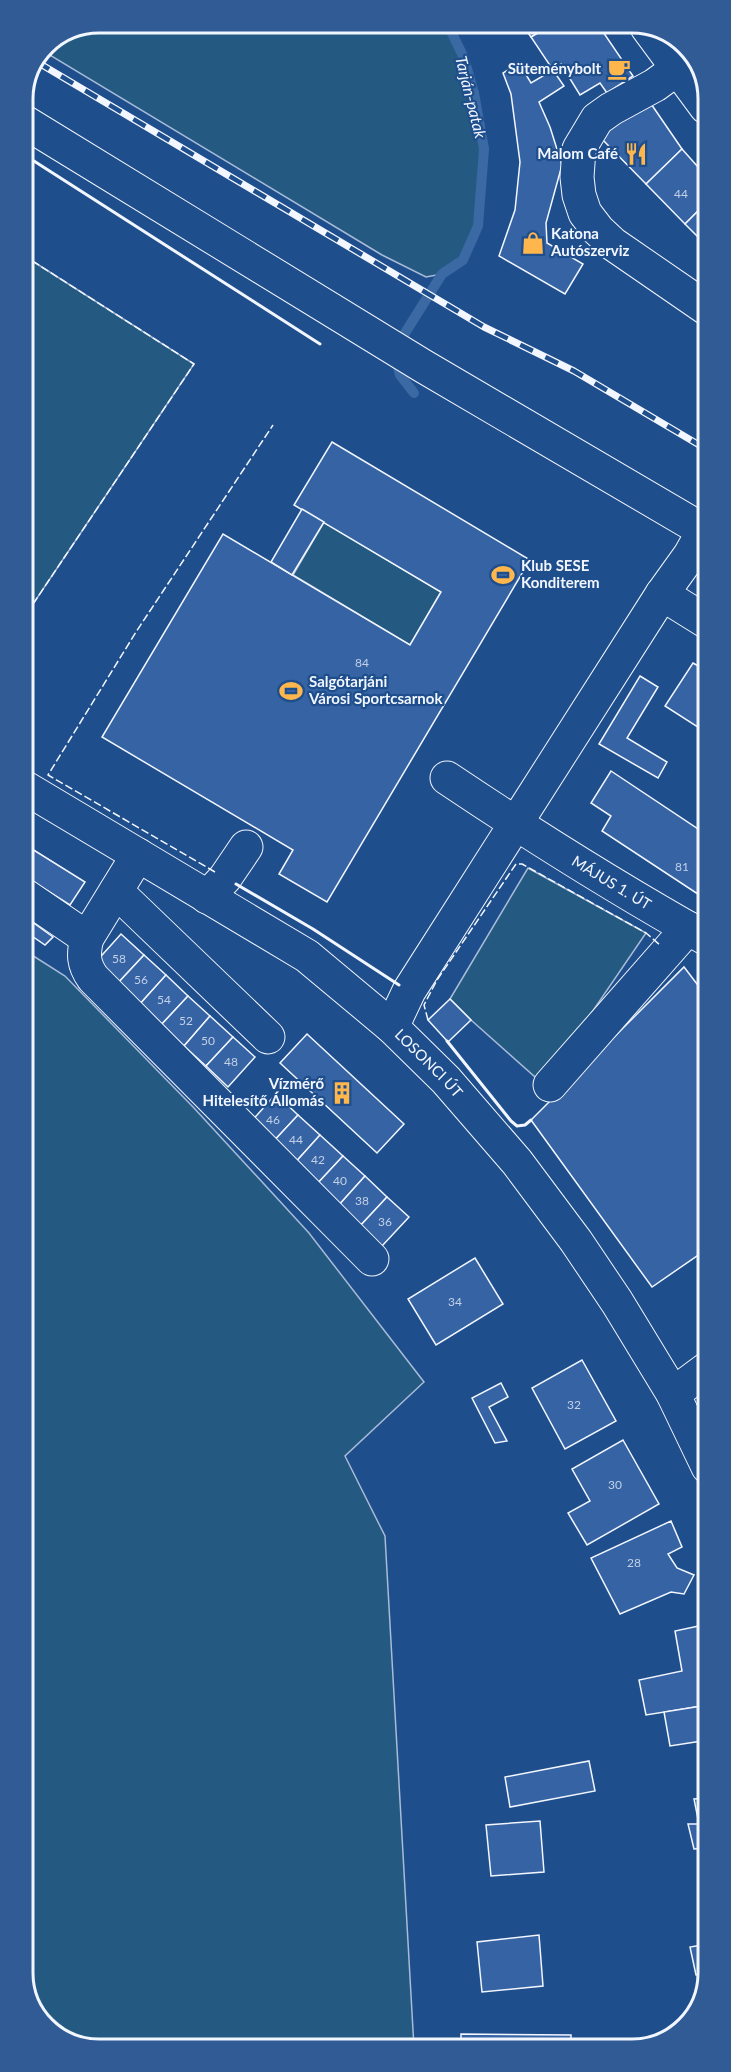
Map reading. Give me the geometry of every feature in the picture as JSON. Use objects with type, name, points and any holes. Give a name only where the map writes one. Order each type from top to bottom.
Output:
[{"type":"street","points":[[654,37],[698,96]]},
{"type":"street","points":[[677,69],[655,85],[597,119],[579,149],[577,177],[579,195],[585,213],[598,230],[613,244],[698,302]]},
{"type":"street","points":[[33,127],[423,366],[698,527]]},
{"type":"street","points":[[392,1027],[409,991],[524,829],[662,594],[698,542]]},
{"type":"street","points":[[662,594],[698,617]]},
{"type":"street","name":"MÁJUS 1. ÚT","points":[[447,778],[624,892],[698,934]]},
{"type":"street","name":"LOSONCI ÚT","points":[[33,792],[307,956],[392,1027],[446,1080],[517,1161],[576,1240],[673,1394],[698,1446]]},
{"type":"street","points":[[207,897],[225,878],[246,847]]},
{"type":"street","points":[[138,855],[87,938],[83,953],[85,967],[93,978],[372,1259]]},
{"type":"street","points":[[116,891],[268,1037]]},
{"type":"street","points":[[33,901],[87,938]]},
{"type":"street","points":[[550,1085],[698,934]]},
{"type":"street","points":[[673,1394],[698,1375]]},
{"type":"shaded area","points":[[100,33],[452,33],[464,58],[474,93],[484,149],[478,226],[463,260],[442,274],[426,277],[382,255],[50,56],[66,42]]},
{"type":"shaded area","points":[[33,261],[194,364],[33,604]]},
{"type":"shaded area","points":[[324,522],[441,592],[410,645],[293,575]]},
{"type":"shaded area","points":[[528,868],[646,933],[543,1084],[450,999]]},
{"type":"shaded area","points":[[33,956],[65,976],[194,1108],[309,1233],[424,1382],[345,1456],[385,1536],[413,2039],[95,2039],[66,2030],[42,2006],[35,1990],[33,1972]]},
{"type":"building","points":[[538,33],[604,33],[633,76],[607,93],[600,83],[580,95],[561,64],[553,70],[531,37]]},
{"type":"building","points":[[519,63],[531,83],[553,70],[564,86],[539,102],[562,165],[546,223],[547,243],[583,264],[565,294],[499,256],[515,210],[520,162],[511,94],[503,73]]},
{"type":"building","points":[[647,98],[682,149],[646,184],[600,137]]},
{"type":"building","points":[[682,149],[698,167],[698,211],[685,224],[646,184]]},
{"type":"building","points":[[698,211],[698,237],[685,224]]},
{"type":"building","name":"Salgótarjáni Városi Sportcsarnok","points":[[332,442],[530,560],[327,902],[279,874],[293,850],[102,737],[223,534],[410,645],[441,592],[294,505]]},
{"type":"building","points":[[302,509],[324,522],[292,575],[271,562]]},
{"type":"building","points":[[693,663],[698,666],[698,727],[665,706]]},
{"type":"building","points":[[640,676],[658,687],[627,738],[667,762],[658,778],[599,744]]},
{"type":"building","points":[[611,771],[698,829],[698,894],[602,831],[611,816],[591,803]]},
{"type":"building","points":[[33,850],[85,882],[70,905],[33,882]]},
{"type":"building","points":[[33,923],[53,937],[45,945],[33,937]]},
{"type":"building","points":[[121,934],[144,955],[117,984],[94,964]]},
{"type":"building","points":[[144,955],[166,975],[139,1005],[117,984]]},
{"type":"building","points":[[684,967],[698,985],[698,1255],[652,1287],[531,1120]]},
{"type":"building","points":[[166,975],[188,996],[161,1025],[139,1005]]},
{"type":"building","points":[[188,996],[210,1016],[184,1046],[161,1025]]},
{"type":"building","points":[[450,999],[471,1020],[448,1042],[428,1020]]},
{"type":"building","points":[[210,1016],[233,1037],[206,1066],[184,1046]]},
{"type":"building","name":"Vízmérő Hitelesítő Állomás","points":[[307,1034],[404,1124],[377,1153],[280,1063]]},
{"type":"building","points":[[233,1037],[255,1057],[228,1087],[206,1066]]},
{"type":"building","points":[[276,1094],[298,1115],[271,1144],[249,1124]]},
{"type":"building","points":[[298,1115],[320,1135],[293,1165],[271,1144]]},
{"type":"building","points":[[320,1135],[343,1156],[316,1185],[293,1165]]},
{"type":"building","points":[[343,1156],[365,1176],[338,1206],[316,1185]]},
{"type":"building","points":[[365,1176],[387,1197],[360,1226],[338,1206]]},
{"type":"building","points":[[387,1197],[409,1217],[382,1246],[360,1226]]},
{"type":"building","points":[[475,1258],[503,1304],[436,1345],[408,1299]]},
{"type":"building","points":[[582,1360],[616,1421],[565,1449],[532,1388]]},
{"type":"building","points":[[501,1383],[508,1397],[489,1407],[507,1441],[495,1443],[472,1398]]},
{"type":"building","points":[[623,1440],[659,1504],[587,1545],[568,1513],[590,1501],[572,1469]]},
{"type":"building","points":[[671,1521],[682,1547],[668,1554],[677,1568],[694,1575],[684,1594],[671,1592],[620,1614],[591,1558]]},
{"type":"building","points":[[698,1626],[698,1707],[646,1715],[639,1680],[682,1671],[675,1631]]},
{"type":"building","points":[[698,1707],[698,1742],[670,1746],[664,1712]]},
{"type":"building","points":[[589,1761],[595,1791],[510,1807],[505,1777]]},
{"type":"building","points":[[694,1799],[698,1799],[698,1819]]},
{"type":"building","points":[[540,1821],[544,1872],[491,1876],[486,1825]]},
{"type":"building","points":[[688,1824],[698,1824],[698,1849],[694,1849]]},
{"type":"building","points":[[539,1935],[543,1986],[482,1992],[477,1942]]},
{"type":"building","points":[[698,1946],[698,1975],[696,1975],[690,1947]]},
{"type":"building","points":[[461,2034],[571,2035],[571,2039],[461,2039]]},
{"type":"waterway","name":"Tarján-patak","points":[[414,393],[400,375],[395,355],[400,341],[442,274],[463,260],[478,226],[484,149],[474,93],[464,58],[452,33]]},
{"type":"railway","points":[[43,65],[484,327],[574,371],[698,444]]},
{"type":"fence","points":[[33,261],[194,364],[33,604]]},
{"type":"fence","points":[[215,872],[48,775],[136,632],[273,425]]},
{"type":"fence","points":[[428,1020],[424,1005],[437,980],[516,864],[522,864],[646,933],[660,945]]},
{"type":"wall","points":[[33,160],[320,344]]},
{"type":"wall","points":[[236,884],[313,929],[399,985]]},
{"type":"wall","points":[[447,1041],[511,1121],[517,1126],[525,1125],[531,1120]]},
{"type":"place","name":"Süteménybolt","points":[[619,69]]},
{"type":"place","name":"Malom Café","points":[[636,154]]},
{"type":"place","name":"Katona Autószerviz","points":[[533,243]]},
{"type":"place","name":"Klub SESE Konditerem","points":[[503,575]]},
{"type":"place","name":"Salgótarjáni Városi Sportcsarnok","points":[[291,691]]},
{"type":"place","name":"Vízmérő Hitelesítő Állomás","points":[[342,1093]]}]
